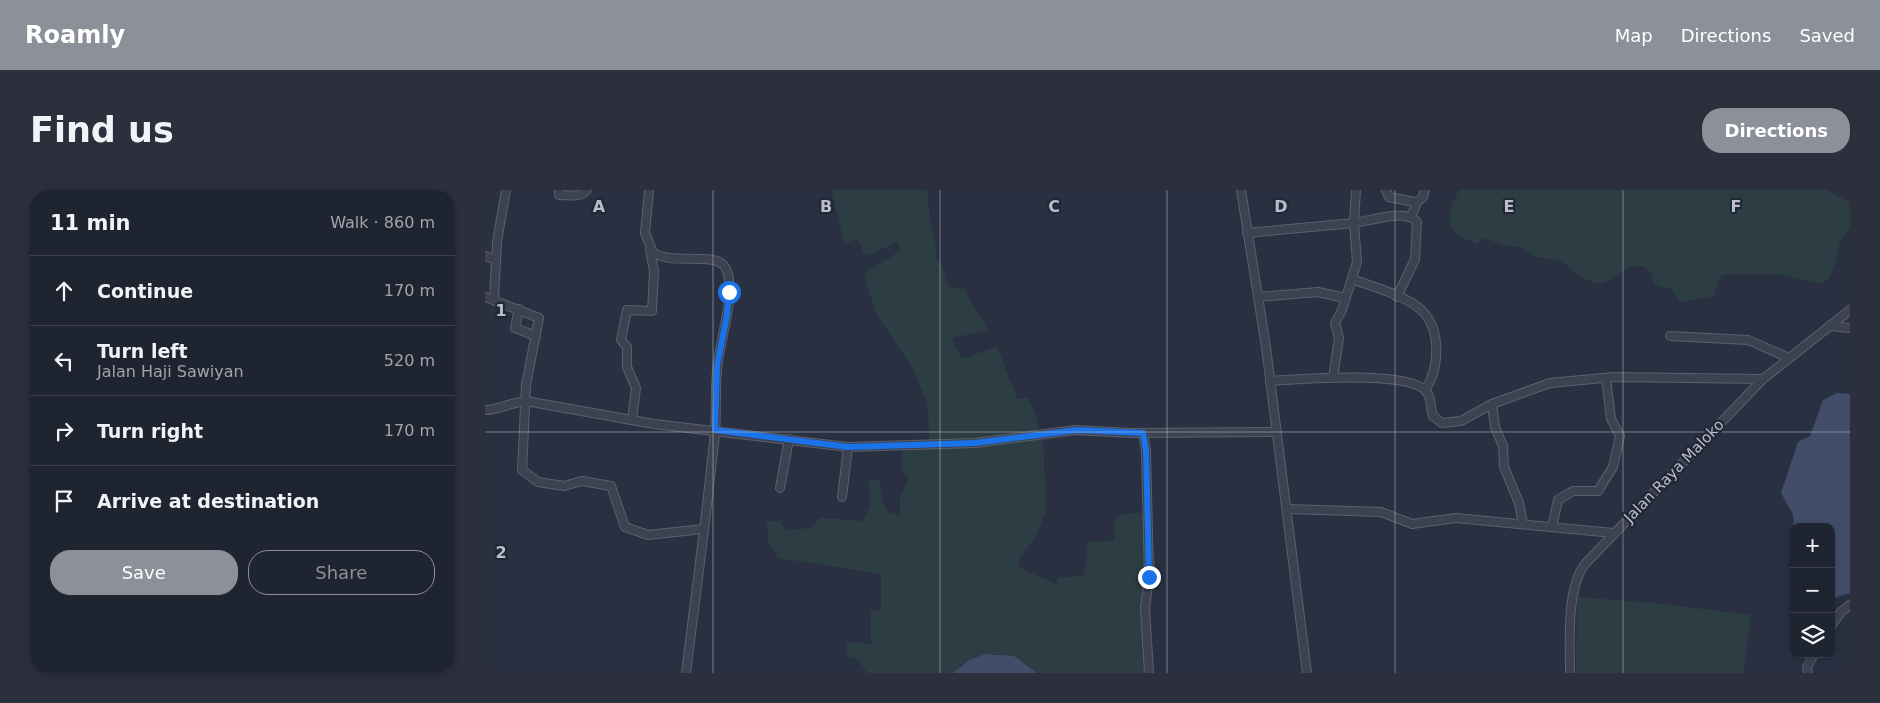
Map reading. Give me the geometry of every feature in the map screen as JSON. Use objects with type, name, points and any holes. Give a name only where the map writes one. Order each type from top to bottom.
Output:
[{"type":"street","points":[[494,299],[498,231],[506,190]]},
{"type":"street","points":[[559,190],[559,195],[580,196],[587,190]]},
{"type":"street","points":[[632,420],[637,388],[627,367],[627,347],[621,340],[627,310],[652,311],[654,271],[645,233],[649,190]]},
{"type":"street","points":[[1241,190],[1277,432],[1307,673]]},
{"type":"street","points":[[1333,378],[1339,338],[1335,323],[1352,279],[1357,256],[1354,223],[1356,190]]},
{"type":"street","points":[[1386,190],[1389,197],[1411,200],[1416,203]]},
{"type":"street","points":[[1411,217],[1416,203],[1423,197],[1425,190]]},
{"type":"street","points":[[1247,233],[1371,221],[1387,216],[1411,217],[1417,222],[1418,229],[1415,259],[1397,297]]},
{"type":"street","points":[[649,247],[658,256],[716,261],[726,270],[729,304],[717,366],[715,430],[686,673]]},
{"type":"street","points":[[485,256],[496,260]]},
{"type":"street","points":[[1352,279],[1417,306],[1424,313],[1435,338],[1437,348],[1433,372],[1425,390]]},
{"type":"street","points":[[1258,297],[1318,292],[1345,298]]},
{"type":"street","points":[[485,297],[539,318],[527,379],[522,470],[538,482],[564,486],[582,482],[611,486],[625,527],[648,534],[703,529]]},
{"type":"street","points":[[519,309],[515,328],[536,336]]},
{"type":"street","name":"Jalan Raya Maloko","points":[[1570,673],[1571,618],[1577,579],[1585,564],[1763,379],[1787,358],[1850,310]]},
{"type":"street","points":[[1829,326],[1850,328]]},
{"type":"street","points":[[1670,336],[1748,340],[1787,358]]},
{"type":"street","points":[[1270,381],[1333,378],[1405,380],[1425,390],[1429,395],[1433,416],[1442,423],[1461,421],[1492,404],[1550,383],[1606,378],[1763,379]]},
{"type":"street","points":[[1552,527],[1558,500],[1573,491],[1598,491],[1613,468],[1620,436],[1611,419],[1606,378]]},
{"type":"street","points":[[485,410],[512,402],[526,401],[654,424],[848,447],[975,443],[1077,430],[1143,433],[1277,432]]},
{"type":"street","points":[[1492,404],[1496,430],[1503,446],[1504,468],[1519,503],[1523,524]]},
{"type":"street","points":[[1143,433],[1146,451],[1149,577],[1145,608],[1149,673]]},
{"type":"street","points":[[780,488],[789,439]]},
{"type":"street","points":[[842,497],[848,447]]},
{"type":"street","points":[[1287,509],[1381,512],[1412,524],[1456,518],[1613,533]]},
{"type":"street","points":[[1835,620],[1841,612],[1850,605]]},
{"type":"street","points":[[1808,673],[1807,667],[1812,658]]},
{"type":"shaded area","points":[[831,190],[927,190],[936,258],[942,264],[949,287],[964,289],[988,330],[952,338],[962,359],[997,346],[1017,399],[1028,398],[1035,413],[1040,434],[967,443],[929,440],[928,405],[913,369],[875,312],[864,274],[900,251],[898,242],[865,256],[858,239],[845,243]]},
{"type":"shaded area","points":[[1459,190],[1826,190],[1850,202],[1850,229],[1841,241],[1832,272],[1822,284],[1778,274],[1723,274],[1718,281],[1714,296],[1679,302],[1671,289],[1655,283],[1651,273],[1644,266],[1628,267],[1604,283],[1594,283],[1576,275],[1574,271],[1562,262],[1533,256],[1522,247],[1508,246],[1484,238],[1476,244],[1458,235],[1449,224],[1452,204]]},
{"type":"shaded area","points":[[1043,438],[1046,511],[1035,537],[1019,559],[1020,568],[1056,584],[1058,578],[1084,575],[1088,542],[1115,541],[1115,521],[1122,514],[1150,512],[1158,585],[1148,604],[1153,673],[1037,673],[1014,656],[995,654],[953,673],[867,673],[858,659],[846,656],[847,642],[871,644],[871,611],[881,611],[881,574],[778,558],[768,541],[767,521],[780,521],[786,530],[811,528],[820,518],[863,521],[870,506],[869,480],[879,479],[882,501],[888,512],[900,515],[900,498],[909,478],[902,470],[902,451],[931,446]]},
{"type":"shaded area","points":[[1577,597],[1664,604],[1751,615],[1743,673],[1576,673]]},
{"type":"water","points":[[1837,393],[1850,394],[1850,593],[1835,598],[1835,523],[1794,523],[1793,514],[1781,493],[1798,442],[1810,436],[1823,400]]},
{"type":"water","points":[[985,654],[1014,656],[1037,673],[953,673],[968,661]]},
{"type":"route","points":[[729,292],[729,304],[717,366],[715,430],[848,447],[975,443],[1077,430],[1143,433],[1146,451],[1149,577]]}]
